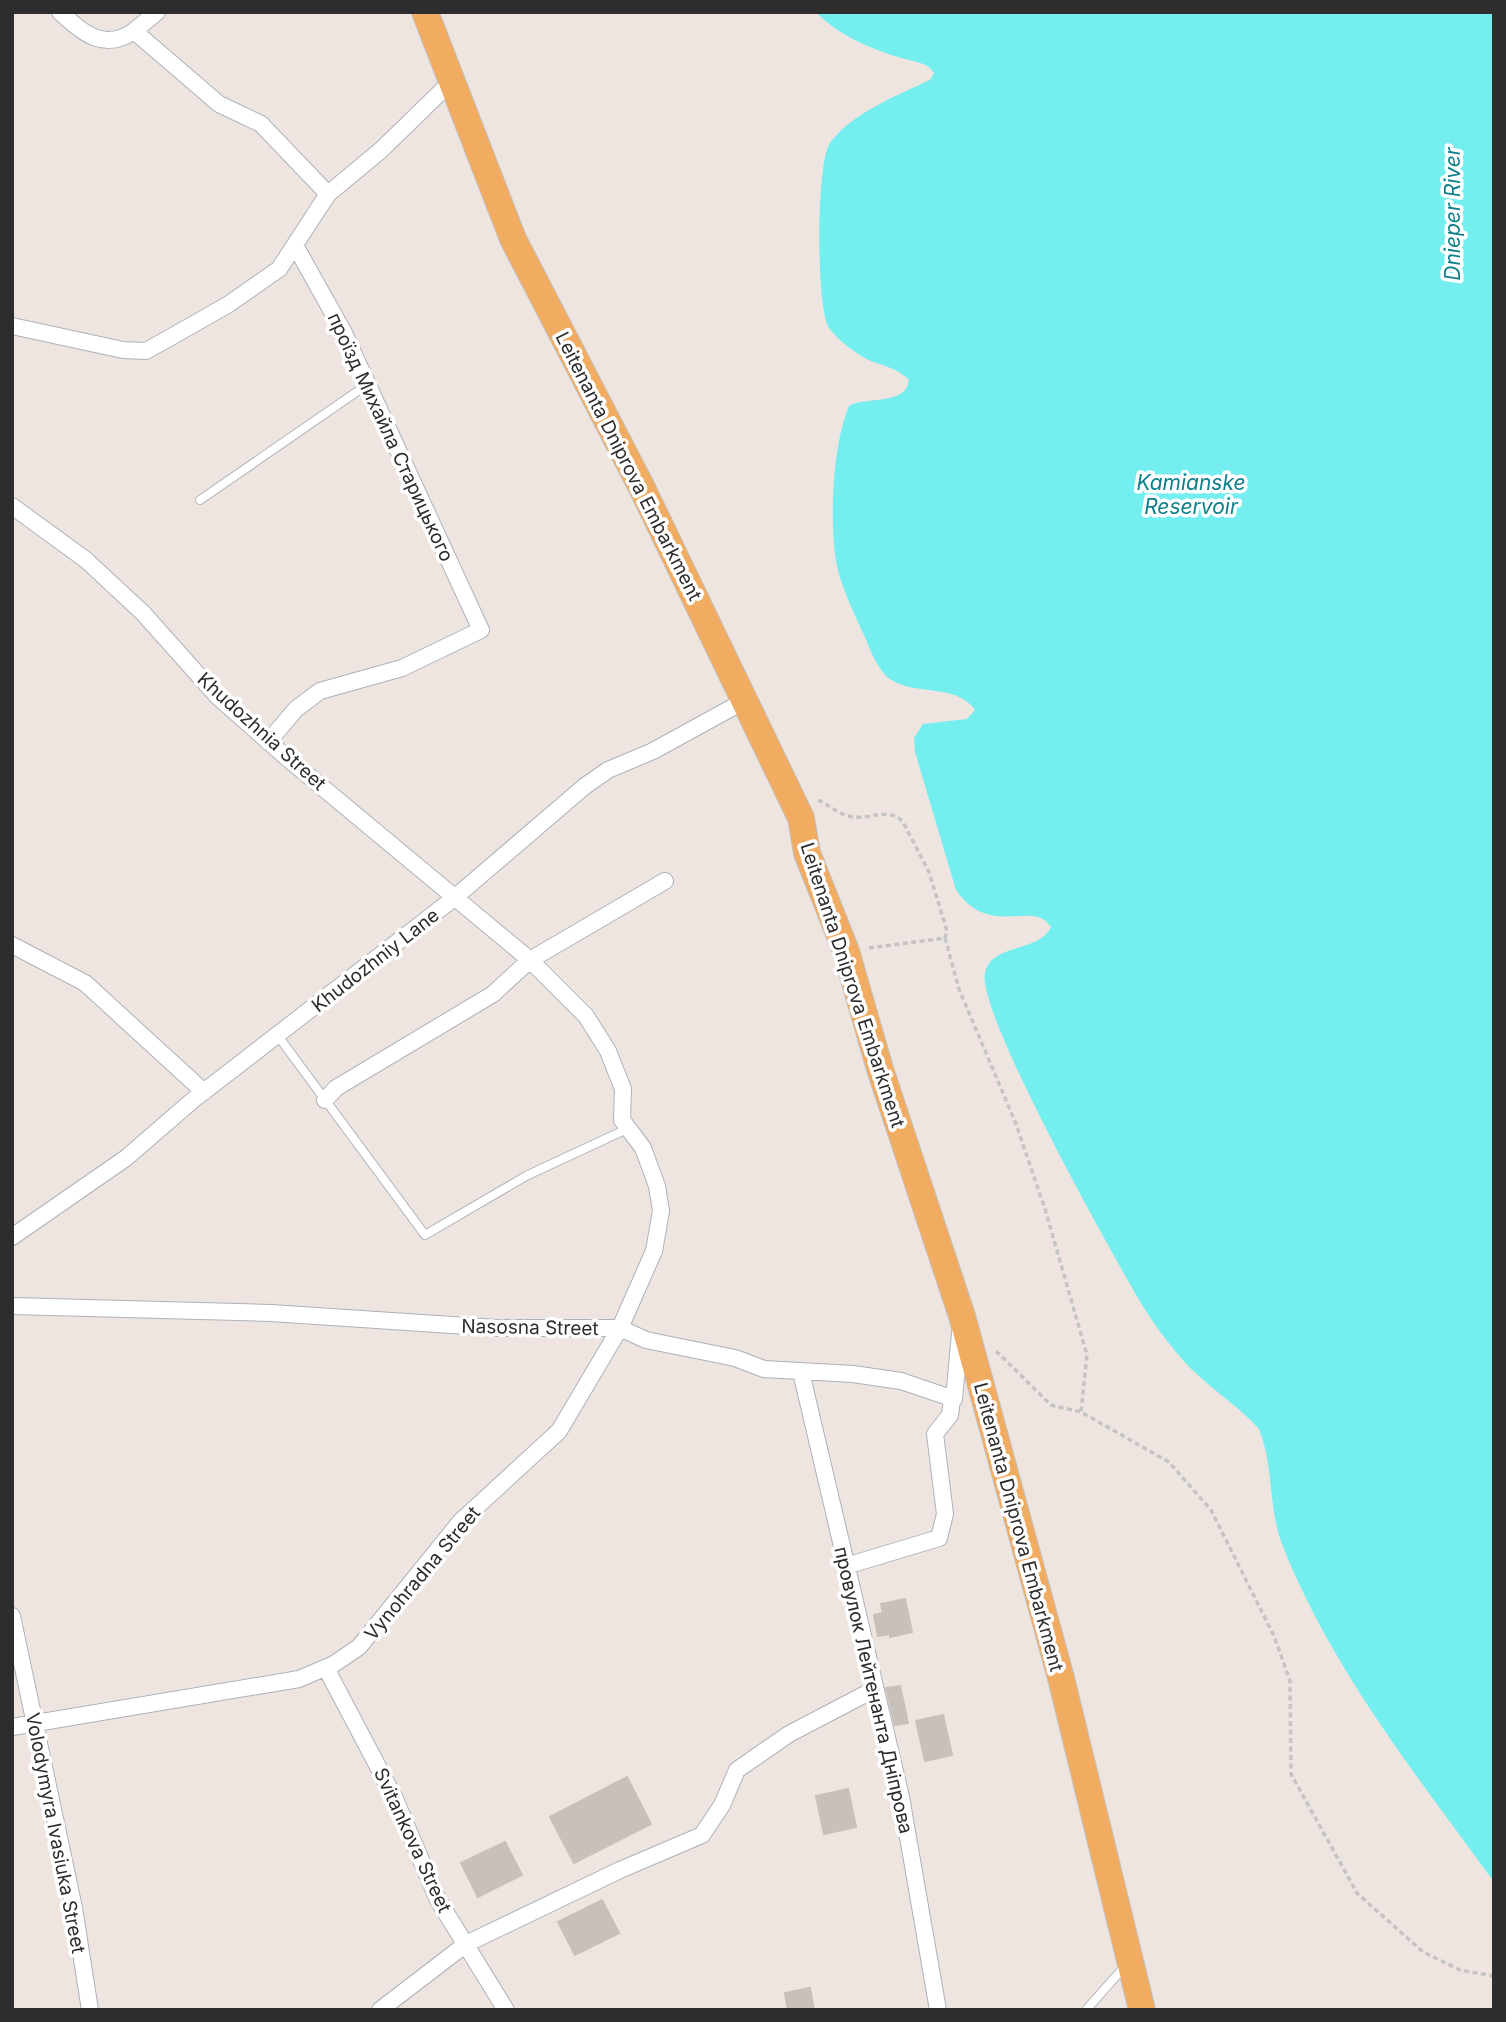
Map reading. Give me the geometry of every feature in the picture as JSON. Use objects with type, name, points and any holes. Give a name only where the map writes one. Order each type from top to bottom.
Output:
[{"type":"main road","name":"Leitenanta Dniprova Embarkment","points":[[425,12],[513,239],[642,488],[801,818],[807,853],[846,951],[880,1069],[962,1316],[1061,1678],[1142,2010]]},
{"type":"street","points":[[60,12],[87,35],[100,41],[117,41],[157,12]]},
{"type":"street","points":[[134,31],[219,104],[261,124],[328,194]]},
{"type":"street","points":[[12,326],[111,348],[146,351],[269,277],[296,247],[328,194],[382,150],[452,81]]},
{"type":"street","name":"проїзд Михайла Старицького","points":[[268,742],[296,709],[320,691],[402,668],[481,630],[344,333],[296,247]]},
{"type":"street","name":"Khudozhnia Street","points":[[12,506],[86,560],[144,613],[218,696],[268,742],[379,832],[453,899]]},
{"type":"street","name":"Khudozhniy Lane","points":[[12,1237],[126,1158],[204,1092],[453,899],[584,786],[608,770],[653,751],[746,700]]},
{"type":"street","points":[[325,1100],[336,1088],[493,994],[530,960],[665,881]]},
{"type":"street","name":"Vynohradna Street","points":[[12,1727],[246,1690],[299,1679],[326,1668],[359,1647],[460,1522],[559,1431],[621,1328],[654,1251],[661,1211],[657,1186],[643,1148],[622,1120],[623,1089],[608,1051],[586,1016],[530,960],[453,899]]},
{"type":"street","points":[[12,945],[85,983],[204,1092]]},
{"type":"street","name":"Nasosna Street","points":[[12,1306],[271,1313],[497,1328],[621,1328],[646,1340],[734,1357],[764,1368],[853,1374],[901,1381],[954,1399],[962,1316]]},
{"type":"street","points":[[846,1566],[939,1538],[945,1514],[935,1434],[950,1415],[962,1316]]},
{"type":"street","name":"провулок Лейтенанта Дніпрова","points":[[801,1372],[901,1797],[938,2010]]},
{"type":"street","name":"Volodymyra Ivasiuka Street","points":[[12,1616],[74,1908],[90,2010]]},
{"type":"street","name":"Svitankova Street","points":[[326,1668],[395,1799],[438,1900],[506,2010]]},
{"type":"street","points":[[380,2010],[466,1944],[609,1875],[702,1835],[722,1805],[737,1770],[789,1734],[875,1689]]},
{"type":"lane","points":[[200,500],[368,384]]},
{"type":"lane","points":[[278,1036],[373,1160],[425,1235],[526,1176],[629,1128]]},
{"type":"lane","points":[[1086,2010],[1131,1960]]},
{"type":"path","points":[[787,786],[845,816],[855,818],[884,813],[896,815],[929,872],[947,931],[945,938],[959,989],[1020,1136],[1087,1355],[1081,1412]]},
{"type":"path","points":[[846,951],[945,938]]},
{"type":"path","points":[[991,1346],[1051,1405],[1081,1412],[1169,1462],[1212,1510],[1273,1636],[1290,1681],[1291,1774],[1357,1893],[1423,1952],[1452,1968],[1494,1976]]},
{"type":"water","name":"Kamianske Reservoir","points":[[816,12],[1494,12],[1494,1882],[1377,1719],[1325,1634],[1282,1544],[1275,1516],[1267,1457],[1259,1429],[1190,1368],[1148,1314],[1075,1185],[1001,1033],[988,996],[985,973],[989,963],[1005,952],[1036,941],[1051,927],[1043,919],[1033,916],[997,916],[983,913],[969,905],[956,890],[915,752],[914,738],[923,724],[967,719],[975,710],[967,701],[957,696],[908,687],[883,673],[871,652],[843,585],[834,538],[836,459],[849,406],[901,394],[909,380],[896,370],[860,355],[829,328],[822,294],[819,236],[825,156],[830,143],[850,123],[876,106],[930,80],[934,73],[925,65],[857,41],[825,21]]},
{"type":"building","points":[[905,1599],[912,1632],[890,1637],[890,1634],[878,1636],[874,1615],[883,1613],[881,1604]]},
{"type":"building","points":[[900,1686],[908,1723],[895,1725],[886,1688]]},
{"type":"building","points":[[943,1715],[952,1755],[925,1761],[916,1721]]},
{"type":"building","points":[[627,1777],[651,1824],[574,1863],[550,1817]]},
{"type":"building","points":[[848,1789],[856,1827],[824,1834],[816,1796]]},
{"type":"building","points":[[505,1842],[522,1875],[478,1897],[461,1863]]},
{"type":"building","points":[[602,1900],[619,1933],[575,1955],[558,1922]]},
{"type":"building","points":[[810,1988],[814,2010],[788,2010],[785,1993]]},
{"type":"water label","name":"Dnieper River","points":[[1453,214]]}]
